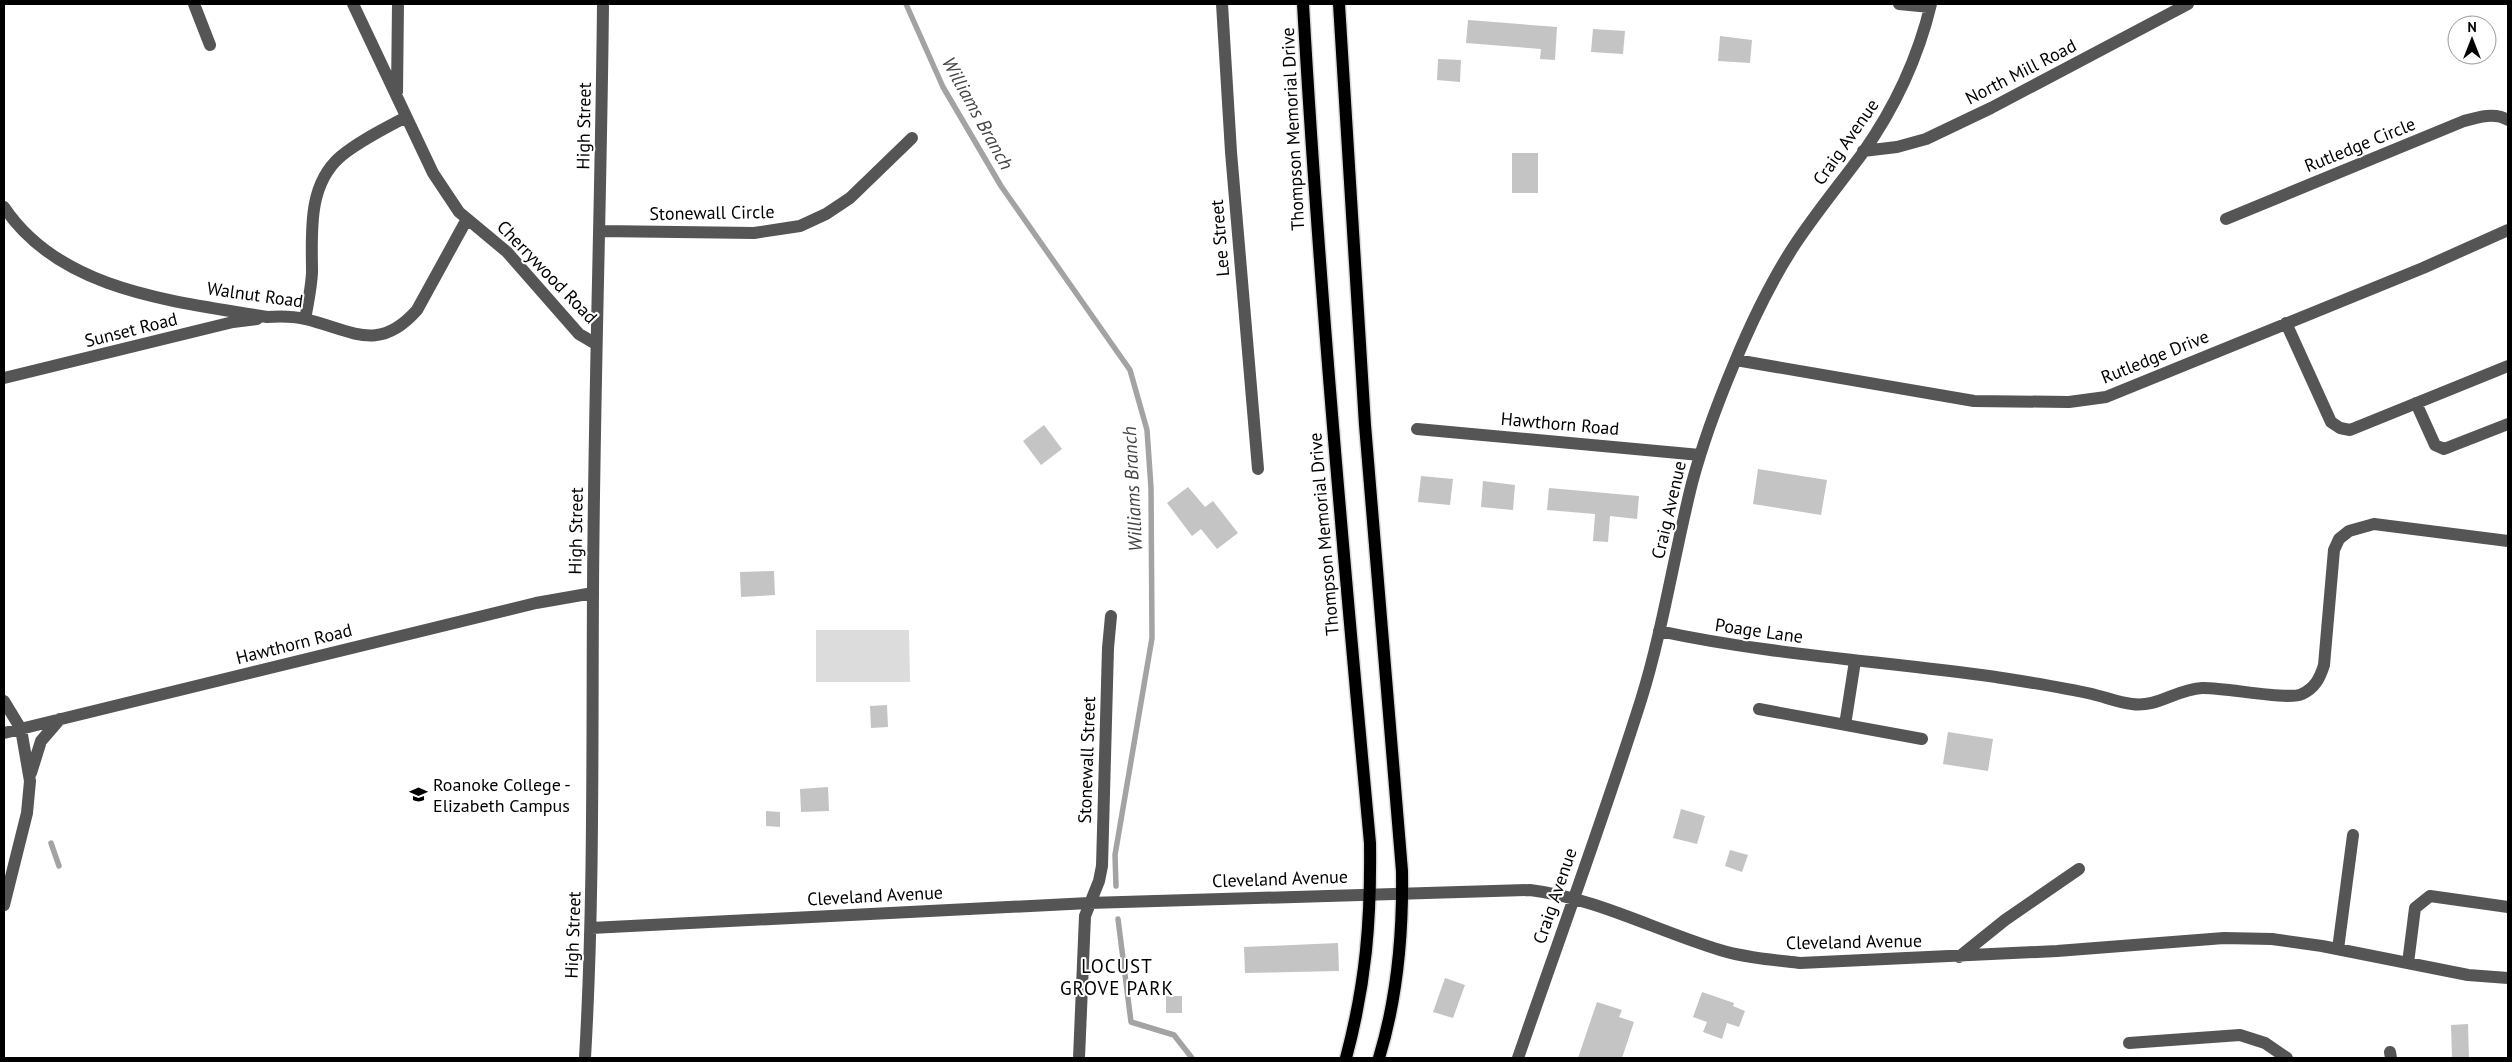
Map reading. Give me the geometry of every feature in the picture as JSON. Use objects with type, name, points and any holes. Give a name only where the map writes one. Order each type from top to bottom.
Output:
[{"type":"main road","name":"Thompson Memorial Drive","points":[[1304,4],[1314,193],[1370,843],[1371,893],[1366,962],[1358,1013],[1346,1058]]},
{"type":"main road","points":[[1339,4],[1365,425],[1398,799],[1403,892],[1400,945],[1392,1004],[1379,1058]]},
{"type":"street","points":[[194,4],[210,45]]},
{"type":"street","name":"Cherrywood Road","points":[[353,4],[396,97],[448,198],[467,219],[507,252],[578,334],[596,344]]},
{"type":"street","name":"Cherrywood Road","points":[[396,97],[398,4]]},
{"type":"street","name":"High Street","points":[[585,1058],[591,928],[596,344],[600,231],[603,4]]},
{"type":"street","name":"Lee Street","points":[[1222,4],[1230,152],[1258,469]]},
{"type":"street","points":[[1899,4],[1931,5]]},
{"type":"street","name":"North Mill Road","points":[[1864,151],[1897,147],[1926,139],[1991,108],[2188,4]]},
{"type":"street","name":"Craig Avenue","points":[[1518,1058],[1641,699],[1659,631],[1700,455],[1736,360],[1754,319],[1794,246],[1864,151],[1906,79],[1931,5]]},
{"type":"street","name":"Rutledge Circle","points":[[2226,219],[2464,121],[2478,117],[2499,115],[2508,120]]},
{"type":"street","points":[[304,319],[312,274],[313,217],[319,188],[329,170],[340,157],[406,117]]},
{"type":"street","name":"Stonewall Circle","points":[[600,231],[754,234],[800,226],[826,214],[850,198],[912,138]]},
{"type":"street","name":"Walnut Road","points":[[4,206],[31,238],[51,254],[87,274],[150,296],[267,317],[283,316],[304,319],[361,336],[376,336],[392,332],[405,323],[417,310],[467,219]]},
{"type":"street","name":"Rutledge Drive","points":[[1736,360],[1974,401],[2069,402],[2106,397],[2423,268],[2508,230]]},
{"type":"street","name":"Sunset Road","points":[[4,378],[233,322],[267,317]]},
{"type":"street","points":[[2286,323],[2331,422],[2340,428],[2350,430],[2508,366]]},
{"type":"street","points":[[2416,403],[2435,445],[2444,449],[2508,424]]},
{"type":"street","name":"Hawthorn Road","points":[[1417,429],[1700,455]]},
{"type":"street","name":"Poage Lane","points":[[1659,631],[1758,649],[1995,677],[2091,694],[2133,704],[2150,704],[2199,688],[2226,688],[2289,697],[2301,695],[2314,687],[2320,677],[2324,665],[2334,550],[2339,539],[2348,531],[2374,524],[2508,541]]},
{"type":"street","name":"Hawthorn Road","points":[[4,733],[536,602],[593,593]]},
{"type":"street","name":"Stonewall Street","points":[[1079,1058],[1085,916],[1099,881],[1102,866],[1108,648],[1111,616]]},
{"type":"street","points":[[1845,725],[1855,661]]},
{"type":"street","points":[[4,701],[21,729],[30,776]]},
{"type":"street","points":[[1760,709],[1922,739]]},
{"type":"street","points":[[4,905],[27,813],[30,776],[41,742],[60,719]]},
{"type":"street","points":[[2338,949],[2352,835]]},
{"type":"street","points":[[1959,957],[2005,920],[2078,869]]},
{"type":"street","name":"Cleveland Avenue","points":[[591,928],[1089,903],[1403,892],[1530,890],[1573,897],[1722,950],[1764,959],[1800,962],[1959,957],[2224,938],[2272,939],[2338,949],[2468,975],[2508,978]]},
{"type":"street","points":[[2408,962],[2415,908],[2430,896],[2508,908]]},
{"type":"street","points":[[2129,1043],[2240,1035],[2265,1043],[2288,1058]]},
{"type":"shaded area","points":[[816,630],[909,630],[910,682],[816,682]]},
{"type":"building","points":[[1468,20],[1557,27],[1555,60],[1540,59],[1541,49],[1466,43]]},
{"type":"building","points":[[1593,29],[1625,31],[1623,54],[1591,52]]},
{"type":"building","points":[[1720,36],[1752,40],[1750,63],[1718,61]]},
{"type":"building","points":[[1438,59],[1461,60],[1460,82],[1437,80]]},
{"type":"building","points":[[1512,153],[1538,153],[1538,193],[1512,193]]},
{"type":"building","points":[[1044,425],[1062,449],[1041,465],[1023,441]]},
{"type":"building","points":[[1758,469],[1827,480],[1821,515],[1753,504]]},
{"type":"building","points":[[1421,476],[1453,479],[1450,505],[1418,502]]},
{"type":"building","points":[[1483,481],[1515,485],[1513,510],[1481,507]]},
{"type":"building","points":[[1188,487],[1205,507],[1213,501],[1238,533],[1217,549],[1201,529],[1192,536],[1167,503]]},
{"type":"building","points":[[1549,488],[1639,496],[1637,519],[1610,516],[1608,542],[1593,541],[1595,514],[1547,510]]},
{"type":"building","points":[[774,571],[775,595],[741,597],[740,572]]},
{"type":"building","points":[[887,705],[888,727],[871,728],[870,706]]},
{"type":"building","points":[[1948,732],[1993,739],[1988,771],[1943,764]]},
{"type":"building","points":[[828,787],[829,811],[801,812],[800,789]]},
{"type":"building","points":[[1681,809],[1705,816],[1697,844],[1673,838]]},
{"type":"building","points":[[766,811],[780,812],[780,827],[766,826]]},
{"type":"building","points":[[1730,850],[1748,855],[1742,872],[1725,866]]},
{"type":"building","points":[[1338,943],[1339,971],[1245,973],[1244,947]]},
{"type":"building","points":[[1445,978],[1465,985],[1453,1018],[1433,1012]]},
{"type":"building","points":[[1702,992],[1734,1003],[1733,1006],[1745,1011],[1739,1027],[1727,1023],[1722,1039],[1703,1032],[1707,1022],[1693,1017]]},
{"type":"building","points":[[1166,996],[1182,996],[1182,1013],[1166,1013]]},
{"type":"building","points":[[1597,1002],[1622,1010],[1619,1017],[1634,1022],[1622,1058],[1578,1058]]},
{"type":"building","points":[[2468,1024],[2469,1058],[2452,1058],[2451,1025]]},
{"type":"waterway","name":"Williams Branch","points":[[906,4],[943,87],[1001,186],[1130,370],[1147,430],[1151,488],[1152,638],[1115,855],[1116,886]]},
{"type":"waterway","points":[[51,843],[59,866]]},
{"type":"waterway","name":"Williams Branch","points":[[1118,919],[1131,1022],[1174,1035],[1192,1058]]},
{"type":"place","name":"Roanoke College - Elizabeth Campus","points":[[419,795]]},
{"type":"district","name":"LOCUST GROVE PARK","points":[[1117,977]]}]
